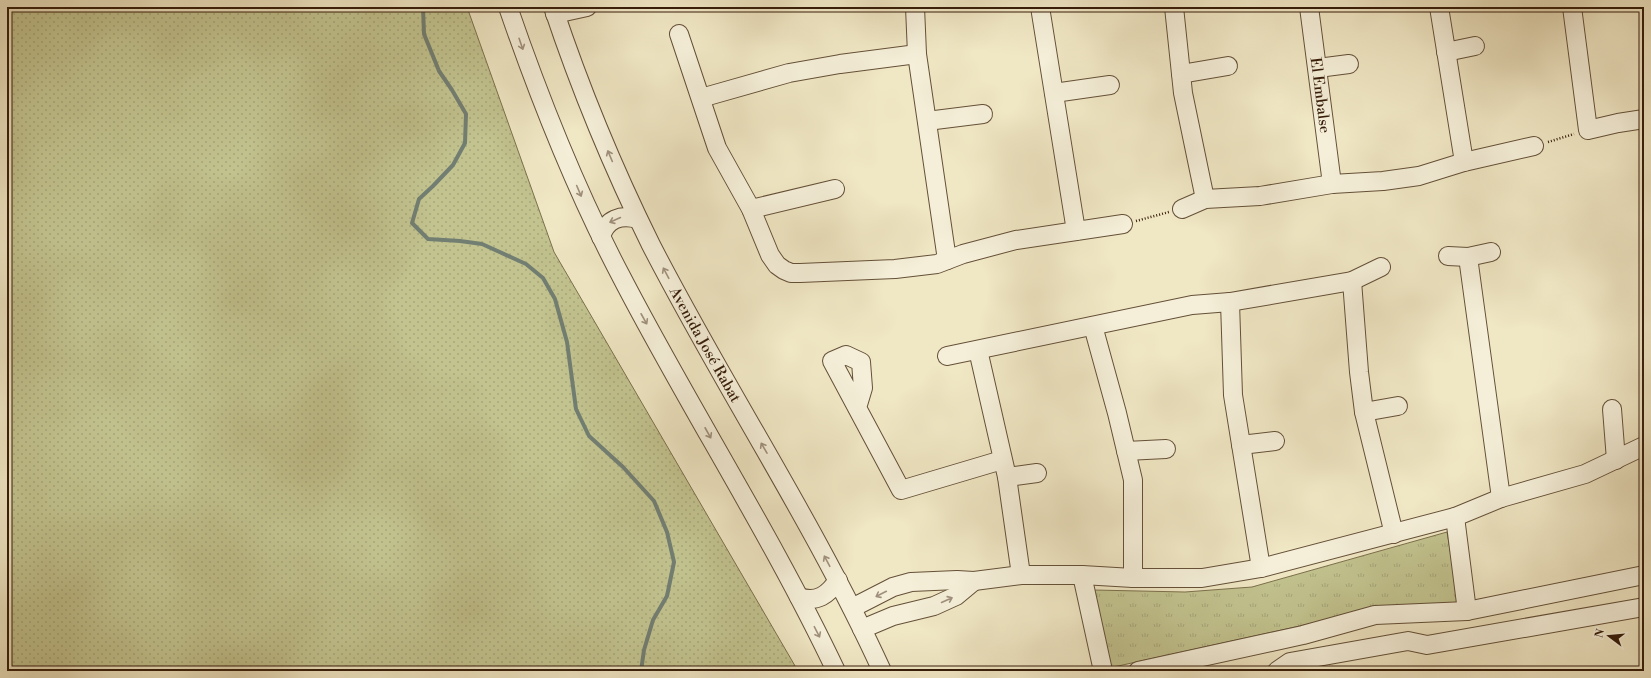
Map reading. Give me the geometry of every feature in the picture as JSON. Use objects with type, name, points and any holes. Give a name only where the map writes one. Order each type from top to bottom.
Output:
[{"type":"street","points":[[508,7],[543,105],[584,202],[601,237],[636,305],[799,597],[836,671]]},
{"type":"street","points":[[554,10],[588,7]]},
{"type":"street","points":[[915,7],[918,54],[947,260]]},
{"type":"street","points":[[1040,7],[1076,231]]},
{"type":"street","points":[[1174,7],[1183,93],[1205,199]]},
{"type":"street","name":"El Embalse","points":[[1309,7],[1332,184]]},
{"type":"street","points":[[1439,7],[1464,162]]},
{"type":"street","points":[[1572,7],[1588,130],[1618,122],[1644,119]]},
{"type":"street","name":"Avenida José Rabat","points":[[554,10],[577,77],[638,219],[679,296],[838,580],[882,671]]},
{"type":"street","points":[[679,34],[718,148],[750,209],[770,255],[777,265],[791,273],[894,269],[937,264],[1016,240],[1122,224]]},
{"type":"street","points":[[1446,52],[1475,46]]},
{"type":"street","points":[[701,98],[789,74],[840,64],[918,54]]},
{"type":"street","points":[[1318,68],[1349,64]]},
{"type":"street","points":[[1181,74],[1228,66]]},
{"type":"street","points":[[1054,93],[1110,86]]},
{"type":"street","points":[[927,122],[983,114]]},
{"type":"street","points":[[1182,209],[1205,199],[1260,196],[1332,184],[1383,181],[1419,176],[1464,162],[1534,146]]},
{"type":"street","points":[[750,209],[835,189]]},
{"type":"street","points":[[601,237],[606,226],[615,218],[627,216],[638,219]]},
{"type":"street","points":[[1448,256],[1468,257],[1490,252]]},
{"type":"street","points":[[1468,257],[1501,498]]},
{"type":"street","points":[[947,356],[1192,305],[1230,302],[1352,281],[1381,267]]},
{"type":"street","points":[[1352,281],[1359,372],[1364,412],[1394,534]]},
{"type":"street","points":[[1230,302],[1233,395],[1261,568]]},
{"type":"street","points":[[1093,326],[1117,413],[1133,480],[1133,578]]},
{"type":"street","points":[[978,350],[1002,460],[1008,477],[1021,575]]},
{"type":"street","points":[[1364,412],[1398,406]]},
{"type":"street","points":[[857,408],[901,490],[1002,460]]},
{"type":"street","points":[[1612,409],[1616,460]]},
{"type":"street","points":[[1241,445],[1275,441]]},
{"type":"street","points":[[852,608],[893,587],[911,582],[951,580],[974,581],[1021,575],[1202,578],[1261,568],[1455,517],[1501,498],[1585,474],[1644,446]]},
{"type":"street","points":[[1126,452],[1166,449]]},
{"type":"street","points":[[1008,477],[1037,473]]},
{"type":"street","points":[[1455,517],[1467,611]]},
{"type":"street","points":[[1082,575],[1103,671]]},
{"type":"street","points":[[1138,671],[1303,635],[1375,615],[1467,611],[1644,575]]},
{"type":"street","points":[[799,597],[809,599],[824,596],[833,588],[838,580]]},
{"type":"street","points":[[862,629],[893,616],[934,606],[956,596],[974,581]]},
{"type":"street","points":[[1277,671],[1290,662],[1408,641],[1427,645],[1644,607]]},
{"type":"path","points":[[1534,146],[1588,130]]},
{"type":"path","points":[[1122,224],[1182,209]]},
{"type":"green space","points":[[7,7],[467,7],[554,252],[798,671],[7,671]]},
{"type":"green space","points":[[1447,532],[1460,606],[1378,607],[1300,626],[1109,668],[1094,590],[1185,592],[1252,587]]},
{"type":"waterway","points":[[423,7],[424,34],[439,71],[466,114],[465,143],[453,165],[419,199],[412,223],[428,239],[482,244],[526,264],[543,278],[555,299],[567,342],[576,409],[589,436],[623,467],[654,501],[667,532],[674,562],[667,596],[653,620],[644,650],[641,671]]}]
